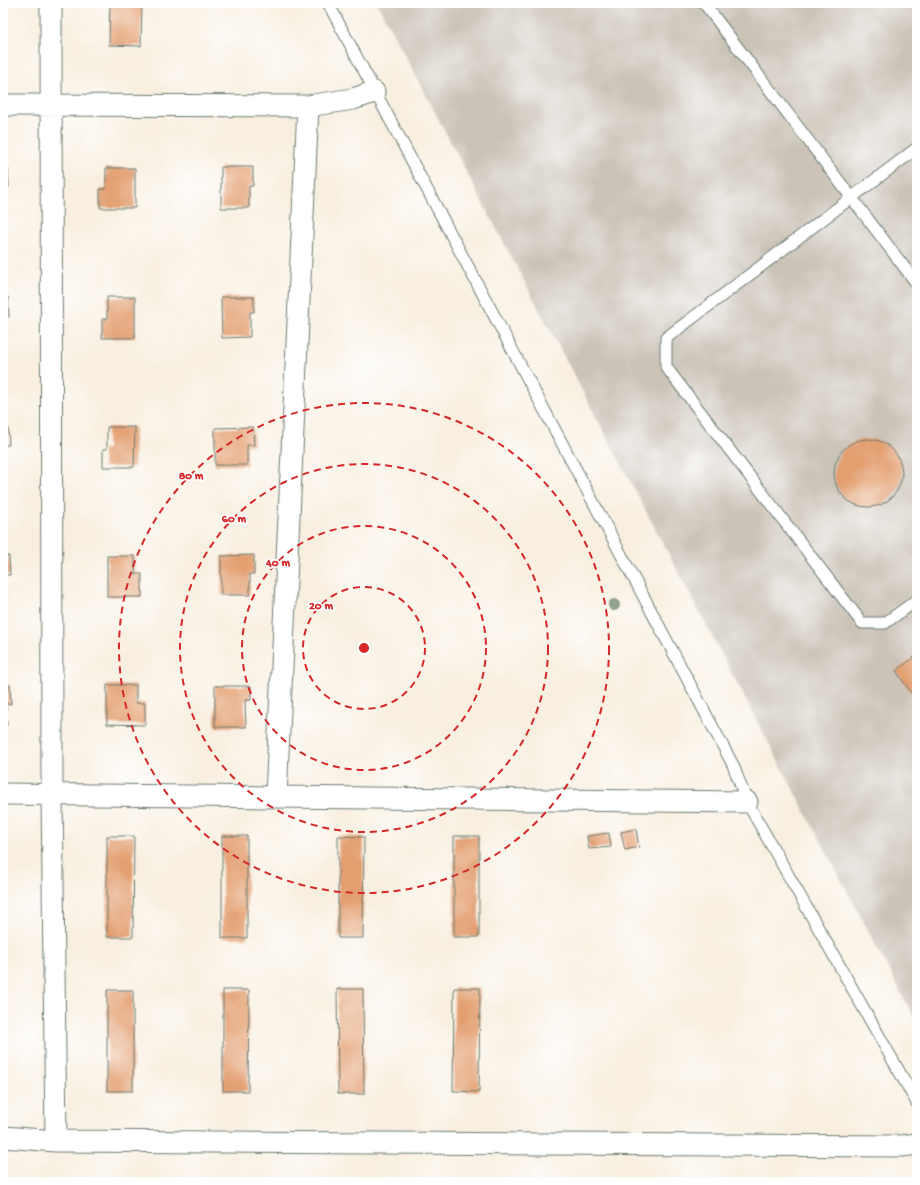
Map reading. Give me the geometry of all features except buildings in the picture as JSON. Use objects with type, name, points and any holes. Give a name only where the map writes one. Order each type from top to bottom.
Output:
[{"type":"street","points":[[50,3],[52,794],[56,1140]]},
{"type":"street","points":[[3,105],[308,106],[353,99],[374,92]]},
{"type":"street","points":[[276,797],[308,106]]},
{"type":"street","points":[[3,794],[747,802]]},
{"type":"street","points":[[3,1137],[56,1140],[894,1146],[917,1144]]},
{"type":"lane","points":[[328,3],[733,765],[747,802],[917,1103]]},
{"type":"lane","points":[[704,3],[917,284]]},
{"type":"lane","points":[[917,148],[666,338],[666,367],[862,623],[885,623],[917,600]]},
{"type":"shaded area","points":[[377,3],[917,3],[917,1023]]}]
